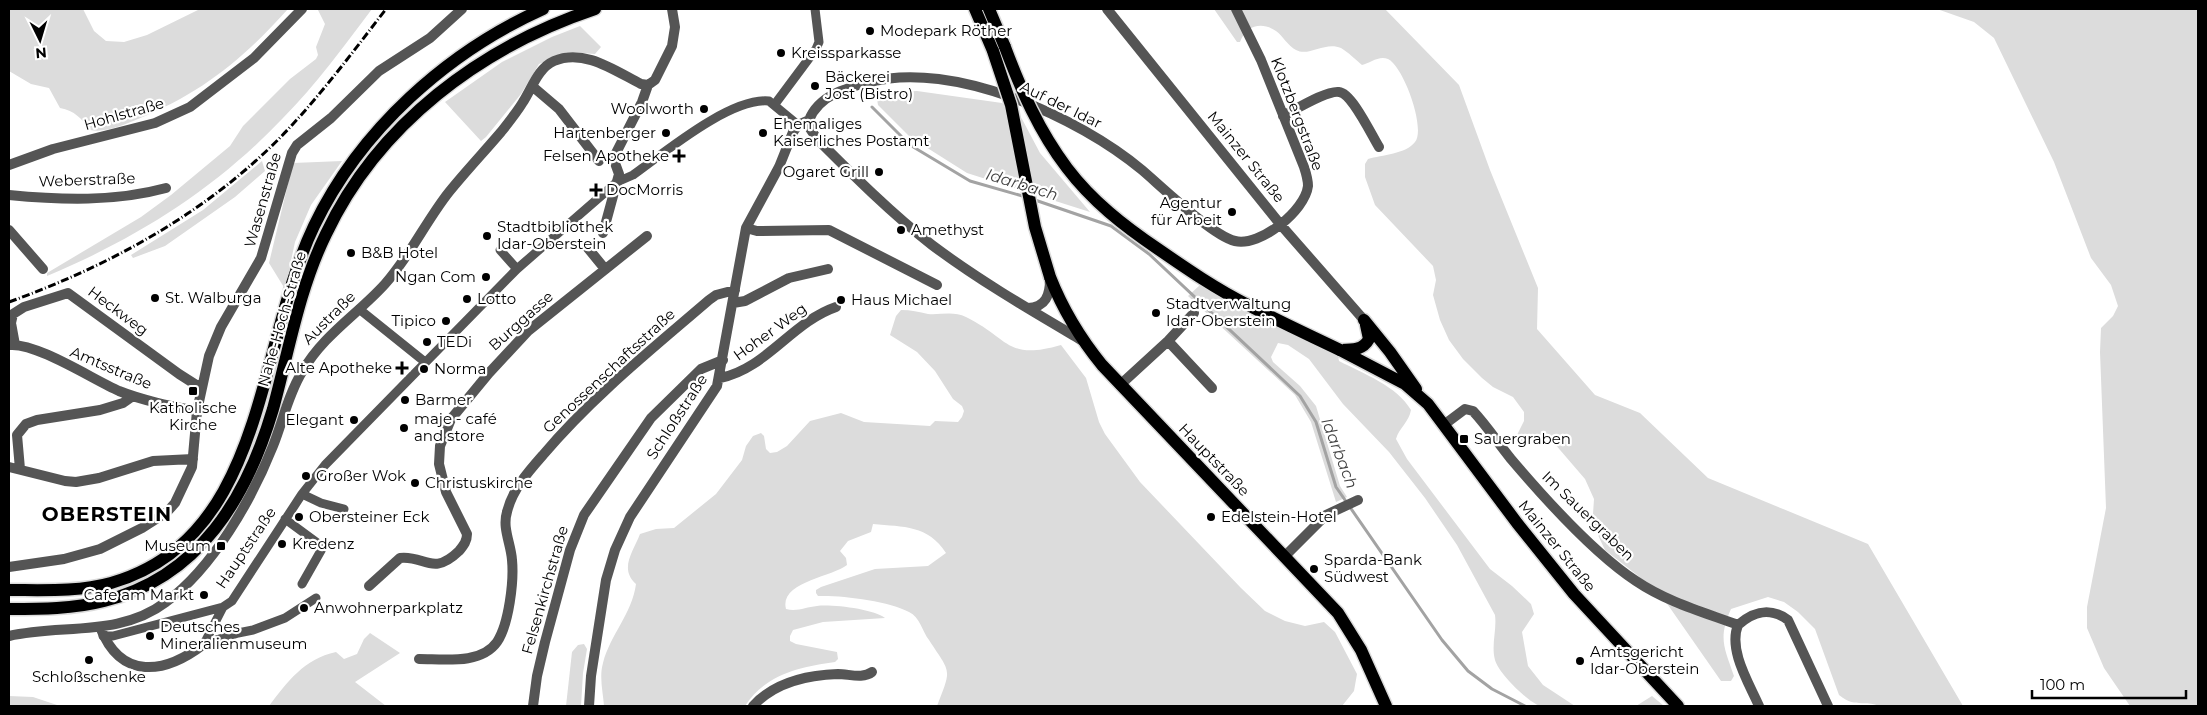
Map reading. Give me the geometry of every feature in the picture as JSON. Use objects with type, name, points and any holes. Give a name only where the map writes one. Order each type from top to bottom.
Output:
[{"type":"main road","name":"Nahe-Hoch-Straße","points":[[9,590],[85,588],[128,577],[166,556],[182,544],[204,521],[226,488],[245,445],[296,269],[314,225],[336,187],[373,136],[432,78],[474,46],[543,9]]},
{"type":"main road","name":"Nahe-Hoch-Straße","points":[[9,609],[78,606],[117,598],[170,572],[206,541],[232,505],[253,464],[273,407],[301,302],[316,257],[333,220],[362,176],[409,119],[462,74],[531,34],[595,9]]},
{"type":"main road","points":[[975,9],[1048,140],[1079,183],[1102,206],[1139,236],[1204,280],[1248,306],[1340,350],[1405,384],[1421,397]]},
{"type":"main road","points":[[989,9],[1013,114],[1037,236],[1050,278],[1064,309],[1083,341]]},
{"type":"main road","points":[[1340,350],[1356,349],[1367,344],[1370,336],[1364,320]]},
{"type":"main road","points":[[1364,320],[1390,352],[1421,397]]},
{"type":"main road","name":"Hauptstraße","points":[[1083,341],[1120,385],[1285,556],[1347,626],[1361,650],[1386,706]]},
{"type":"main road","name":"Mainzer Straße","points":[[1421,397],[1445,424],[1517,523],[1574,594],[1678,706]]},
{"type":"street","name":"Hohlstraße","points":[[9,164],[53,149],[155,123],[190,107],[254,58],[302,9]]},
{"type":"street","name":"Wasenstraße","points":[[9,566],[64,559],[100,549],[161,516],[175,503],[182,492],[193,459],[201,388],[213,344],[261,258],[292,152],[297,145],[331,118],[378,71],[430,38],[462,9]]},
{"type":"street","points":[[603,233],[618,182],[619,174],[615,163],[616,153],[642,102],[648,85],[655,80],[674,40],[672,9]]},
{"type":"street","points":[[808,120],[798,125],[775,104],[816,50],[819,42],[815,9]]},
{"type":"street","name":"Mainzer Straße","points":[[1107,9],[1280,224],[1364,320]]},
{"type":"street","name":"Klotzbergstraße","points":[[1236,9],[1261,60],[1304,168],[1308,185],[1303,199],[1280,224]]},
{"type":"street","name":"Austraße","points":[[102,632],[152,612],[167,602],[197,573],[232,529],[273,446],[292,390],[308,361],[334,330],[359,309],[390,278],[449,192],[504,129],[548,65],[555,61],[576,57],[592,60],[641,84],[648,85]]},
{"type":"street","name":"Auf der Idar","points":[[808,120],[814,110],[824,100],[853,86],[900,77],[931,78],[953,82],[1018,100],[1081,129],[1136,165],[1213,230],[1234,241],[1249,241],[1261,238],[1280,224]]},
{"type":"street","points":[[532,86],[559,109],[599,162]]},
{"type":"street","points":[[1283,116],[1332,92],[1342,92],[1346,94],[1356,108],[1379,147]]},
{"type":"street","name":"Hauptstraße","points":[[9,636],[48,631],[102,632],[113,636],[223,607],[236,596],[285,519],[325,465],[517,269],[618,182],[632,175],[720,115],[733,108],[758,100],[769,101],[775,104]]},
{"type":"street","name":"Hauptstraße","points":[[808,120],[809,127],[818,139],[886,205],[930,243],[977,277],[1083,341]]},
{"type":"street","name":"Schloßstraße","points":[[589,706],[591,676],[606,580],[615,550],[630,517],[713,394],[720,378],[746,228],[779,167],[793,132],[798,125]]},
{"type":"street","name":"Weberstraße","points":[[9,195],[54,198],[119,198],[166,188]]},
{"type":"street","points":[[746,228],[758,231],[829,230],[937,285]]},
{"type":"street","points":[[9,230],[43,269]]},
{"type":"street","name":"Burggasse","points":[[369,586],[400,558],[408,558],[427,564],[439,564],[449,559],[464,546],[467,534],[446,492],[439,464],[440,446],[445,430],[461,406],[518,341],[537,323],[647,236]]},
{"type":"street","points":[[587,247],[605,269]]},
{"type":"street","points":[[500,250],[517,269]]},
{"type":"street","points":[[733,303],[745,300],[789,278],[828,269]]},
{"type":"street","points":[[1028,308],[1040,305],[1046,299],[1050,278]]},
{"type":"street","name":"Genossenschaftsstraße","points":[[419,659],[465,658],[477,656],[493,647],[504,624],[513,574],[505,518],[510,502],[520,483],[554,442],[627,370],[709,300],[716,295],[735,290]]},
{"type":"street","name":"Heckweg","points":[[12,345],[11,323],[13,314],[24,307],[68,293],[201,388]]},
{"type":"street","name":"Hoher Weg","points":[[720,378],[737,374],[748,368],[789,334],[826,311],[836,307]]},
{"type":"street","points":[[359,309],[425,362]]},
{"type":"street","points":[[1120,385],[1168,341],[1194,313]]},
{"type":"street","points":[[1168,341],[1212,388]]},
{"type":"street","name":"Amtsstraße","points":[[12,345],[45,354],[133,396],[197,411]]},
{"type":"street","name":"Felsenkirchstraße","points":[[533,706],[536,676],[547,632],[570,550],[584,515],[651,418],[701,369],[723,360]]},
{"type":"street","points":[[20,469],[17,434],[26,424],[37,420],[113,406],[133,396]]},
{"type":"street","name":"Im Sauergraben","points":[[1445,424],[1465,409],[1474,411],[1527,477],[1594,547],[1618,568],[1637,582],[1674,602],[1738,625]]},
{"type":"street","points":[[9,467],[76,482],[99,478],[153,462],[193,459]]},
{"type":"street","points":[[302,494],[321,503],[344,509]]},
{"type":"street","points":[[1285,556],[1326,514],[1356,501]]},
{"type":"street","points":[[285,519],[323,546],[302,584]]},
{"type":"street","points":[[102,632],[118,656],[125,662],[138,667],[158,666],[176,662],[204,644],[253,630],[285,618],[316,598]]},
{"type":"street","points":[[204,644],[223,607]]},
{"type":"street","points":[[1759,706],[1735,640],[1738,625],[1752,614],[1762,611],[1781,614],[1788,620],[1828,706]]},
{"type":"street","points":[[753,706],[770,691],[793,681],[828,674],[862,676],[872,672]]},
{"type":"shaded area","points":[[10,9],[83,9],[94,31],[106,41],[124,42],[147,35],[200,9],[288,9],[255,44],[202,86],[161,109],[138,119],[114,128],[96,131],[90,130],[74,113],[60,108],[49,88],[31,84],[9,71]]},
{"type":"shaded area","points":[[319,9],[372,9],[307,92],[258,143],[231,167],[203,189],[143,228],[112,246],[47,276],[47,273],[141,217],[171,195],[230,146],[243,126],[290,79],[316,59],[318,55],[316,47],[325,24]]},
{"type":"shaded area","points":[[1214,9],[1385,9],[1459,85],[1490,170],[1538,288],[1537,329],[1595,395],[1640,413],[1708,478],[1868,544],[1963,706],[1879,706],[1869,703],[1850,702],[1839,695],[1815,629],[1798,612],[1784,602],[1768,597],[1731,609],[1725,628],[1724,642],[1734,676],[1731,681],[1721,681],[1668,605],[1637,575],[1605,550],[1597,533],[1593,514],[1594,499],[1585,479],[1548,436],[1535,436],[1519,444],[1515,439],[1524,421],[1524,412],[1513,397],[1493,387],[1482,378],[1463,359],[1449,340],[1440,320],[1433,295],[1436,280],[1433,266],[1375,205],[1365,177],[1365,164],[1368,159],[1393,154],[1406,149],[1415,142],[1418,135],[1416,112],[1412,99],[1401,74],[1394,64],[1388,59],[1381,58],[1362,65],[1344,50],[1335,46],[1301,52],[1293,48],[1276,31],[1265,26],[1250,29],[1240,42],[1237,42]]},
{"type":"shaded area","points":[[1937,9],[2198,9],[2198,706],[2130,706],[2104,668],[2087,628],[2087,607],[2106,508],[2100,352],[2101,328],[2113,316],[2118,306],[2111,285],[2091,258],[2054,162],[1994,38],[1974,22]]},
{"type":"shaded area","points":[[580,26],[601,47],[595,54],[567,52],[539,64],[521,94],[481,141],[445,102],[502,62],[552,37]]},
{"type":"shaded area","points":[[917,91],[1002,103],[1022,119],[1040,153],[1090,212],[967,173],[910,137],[878,105],[876,93]]},
{"type":"shaded area","points":[[262,161],[265,171],[235,197],[165,246],[133,258],[131,255],[203,210]]},
{"type":"shaded area","points":[[342,161],[311,205],[295,242],[285,289],[269,263],[293,163]]},
{"type":"shaded area","points":[[1200,285],[1245,311],[1338,355],[1339,361],[1389,387],[1405,402],[1411,410],[1396,439],[1407,459],[1490,569],[1531,604],[1534,614],[1522,632],[1528,666],[1543,685],[1575,706],[1540,706],[1528,699],[1502,672],[1495,660],[1495,615],[1457,545],[1425,498],[1389,452],[1343,404],[1309,359],[1288,345],[1278,343],[1271,357],[1273,362],[1300,386],[1316,406],[1340,486],[1347,497],[1336,502],[1311,422],[1295,395],[1188,296]]},
{"type":"shaded area","points":[[901,310],[928,314],[961,315],[1018,349],[1043,349],[1061,345],[1086,378],[1099,422],[1105,434],[1140,482],[1241,588],[1265,611],[1285,621],[1305,626],[1324,622],[1335,632],[1357,674],[1354,691],[1342,706],[937,706],[947,677],[947,671],[942,659],[913,614],[900,608],[877,602],[818,596],[816,593],[816,590],[821,587],[875,569],[928,566],[946,553],[939,544],[923,532],[905,527],[873,524],[871,532],[848,541],[840,551],[846,558],[847,565],[798,586],[790,592],[786,600],[786,609],[790,610],[823,606],[842,607],[872,612],[885,618],[823,622],[793,630],[790,641],[796,644],[837,652],[838,659],[835,662],[809,666],[773,679],[753,695],[745,706],[604,706],[601,679],[602,668],[606,653],[634,595],[636,584],[628,572],[628,566],[640,534],[656,529],[674,528],[716,494],[742,460],[746,446],[753,436],[761,433],[764,436],[766,449],[770,453],[777,452],[787,446],[810,421],[841,413],[864,422],[930,426],[935,421],[958,422],[962,417],[964,411],[962,406],[953,399],[935,371],[917,352],[890,335],[896,316]]},
{"type":"shaded area","points":[[370,633],[400,653],[355,682],[386,706],[269,706],[290,680],[305,666],[325,655],[336,652],[344,659],[357,654],[364,639]]},
{"type":"shaded area","points":[[584,644],[587,649],[581,706],[566,706],[572,652],[578,645]]},
{"type":"shaded area","points":[[9,696],[33,697],[60,706],[9,706]]},
{"type":"shaded area","points":[[1652,696],[1664,706],[1636,706]]},
{"type":"waterway","name":"Idarbach","points":[[872,107],[910,145],[970,181],[1026,197]]},
{"type":"waterway","name":"Idarbach","points":[[1032,199],[1111,226],[1149,254],[1300,396],[1316,422],[1336,487],[1442,640],[1468,671],[1492,689],[1525,706]]},
{"type":"railway","points":[[9,302],[87,270],[125,251],[162,230],[231,182],[293,124],[329,82],[386,9]]},
{"type":"place","name":"Modepark Röther","points":[[870,31]]},
{"type":"place","name":"Kreissparkasse","points":[[781,53]]},
{"type":"place","name":"Bäckerei Jost (Bistro)","points":[[815,86]]},
{"type":"place","name":"Woolworth","points":[[704,109]]},
{"type":"place","name":"Hartenberger","points":[[666,133]]},
{"type":"place","name":"Ehemaliges Kaiserliches Postamt","points":[[763,133]]},
{"type":"place","name":"Felsen Apotheke","points":[[679,156]]},
{"type":"place","name":"Ogaret Grill","points":[[879,172]]},
{"type":"place","name":"DocMorris","points":[[596,190]]},
{"type":"place","name":"Agentur für Arbeit","points":[[1232,212]]},
{"type":"place","name":"Amethyst","points":[[901,230]]},
{"type":"place","name":"Stadtbibliothek Idar-Oberstein","points":[[487,236]]},
{"type":"place","name":"B&B Hotel","points":[[351,253]]},
{"type":"place","name":"Ngan Com","points":[[486,277]]},
{"type":"place","name":"St. Walburga","points":[[155,298]]},
{"type":"place","name":"Lotto","points":[[467,299]]},
{"type":"place","name":"Haus Michael","points":[[841,300]]},
{"type":"place","name":"Stadtverwaltung Idar-Oberstein","points":[[1156,313]]},
{"type":"place","name":"Tipico","points":[[446,321]]},
{"type":"place","name":"TEDi","points":[[427,342]]},
{"type":"place","name":"Alte Apotheke","points":[[402,368]]},
{"type":"place","name":"Norma","points":[[424,369]]},
{"type":"place","name":"Katholische Kirche","points":[[193,391]]},
{"type":"place","name":"Barmer","points":[[405,400]]},
{"type":"place","name":"Elegant","points":[[354,420]]},
{"type":"place","name":"maje - café and store","points":[[404,428]]},
{"type":"place","name":"Sauergraben","points":[[1464,439]]},
{"type":"place","name":"Großer Wok","points":[[306,476]]},
{"type":"place","name":"Christuskirche","points":[[415,483]]},
{"type":"place","name":"Obersteiner Eck","points":[[299,517]]},
{"type":"place","name":"Edelstein-Hotel","points":[[1211,517]]},
{"type":"place","name":"Kredenz","points":[[282,544]]},
{"type":"place","name":"Museum","points":[[221,546]]},
{"type":"place","name":"Sparda-Bank Südwest","points":[[1314,569]]},
{"type":"place","name":"Cafe am Markt","points":[[204,595]]},
{"type":"place","name":"Anwohnerparkplatz","points":[[304,608]]},
{"type":"place","name":"Deutsches Mineralienmuseum","points":[[150,636]]},
{"type":"place","name":"Schloßschenke","points":[[89,660]]},
{"type":"place","name":"Amtsgericht Idar-Oberstein","points":[[1580,661]]},
{"type":"district","name":"OBERSTEIN","points":[[107,514]]}]
